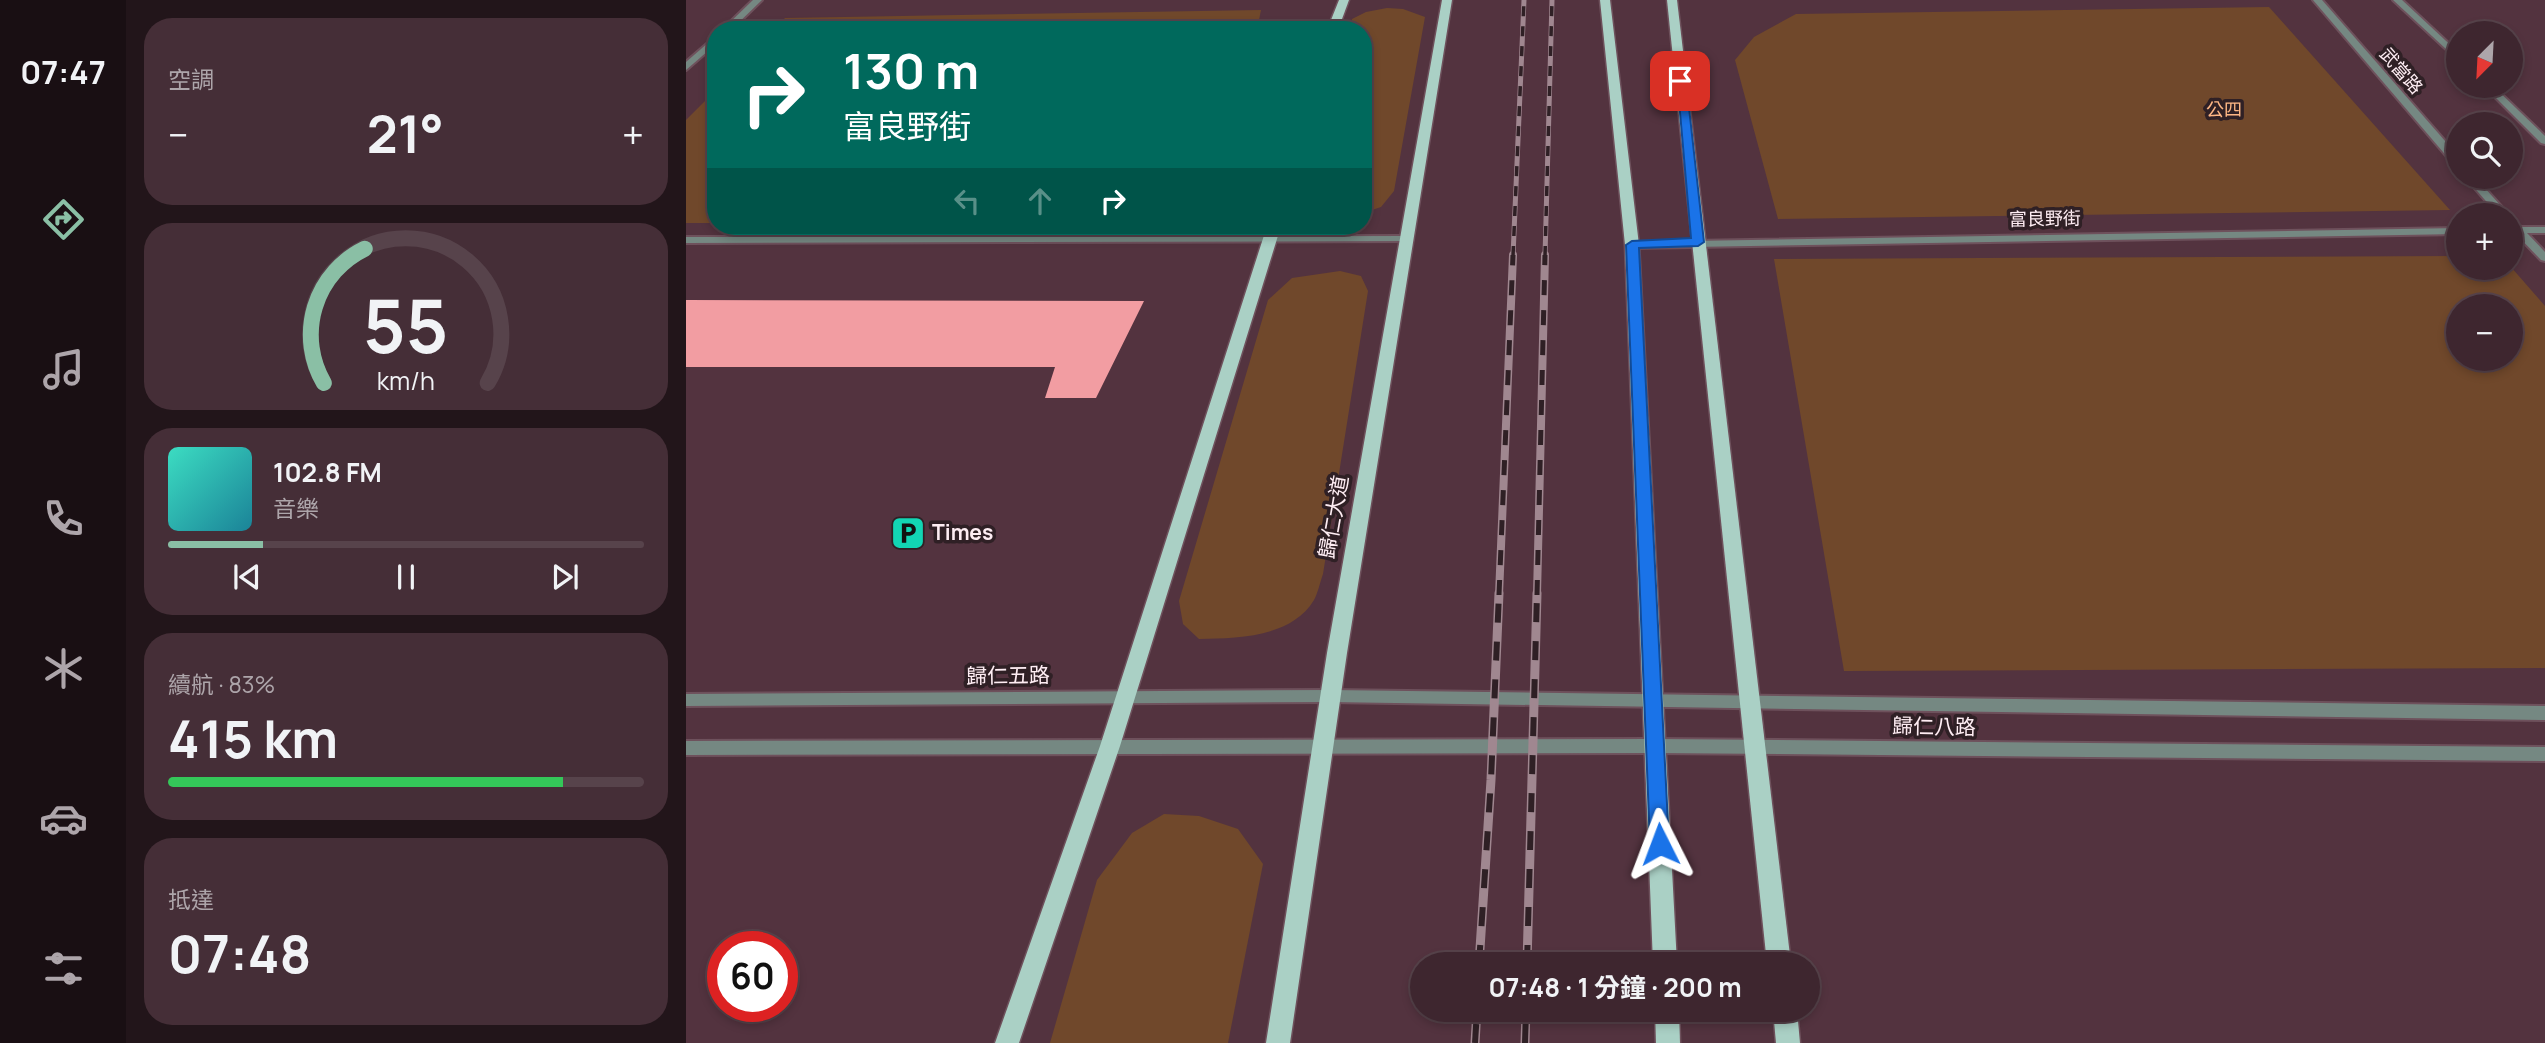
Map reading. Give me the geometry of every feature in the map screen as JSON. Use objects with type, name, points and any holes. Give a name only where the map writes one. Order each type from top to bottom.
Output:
[{"type":"main road","points":[[1335,21],[1343,0]]},
{"type":"main road","name":"歸仁大道","points":[[1278,1043],[1330,696],[1447,0]]},
{"type":"main road","points":[[1605,0],[1632,245],[1664,952]]},
{"type":"main road","points":[[1672,0],[1779,952]]},
{"type":"main road","points":[[1007,1043],[1110,746],[1271,235]]},
{"type":"main road","points":[[1667,1022],[1668,1043]]},
{"type":"main road","points":[[1786,1022],[1788,1043]]},
{"type":"street","points":[[736,21],[758,0]]},
{"type":"street","name":"武當路","points":[[2316,0],[2446,149]]},
{"type":"street","points":[[2397,0],[2446,46]]},
{"type":"street","points":[[686,67],[707,47]]},
{"type":"street","points":[[2500,98],[2545,141]]},
{"type":"street","points":[[2481,189],[2493,203]]},
{"type":"street","points":[[2523,229],[2545,230]]},
{"type":"street","name":"富良野街","points":[[1632,245],[2446,230]]},
{"type":"street","points":[[686,240],[1105,235]]},
{"type":"street","points":[[1317,235],[1408,239]]},
{"type":"street","points":[[2523,237],[2545,258]]},
{"type":"street","name":"歸仁五路","points":[[686,700],[1330,696]]},
{"type":"street","name":"歸仁八路","points":[[1330,696],[2545,713]]},
{"type":"street","name":"歸仁八路","points":[[1322,747],[1655,746],[2545,754]]},
{"type":"street","points":[[686,748],[1322,747]]},
{"type":"green space","name":"公四","points":[[2269,7],[2446,206],[2446,210],[1778,219],[1735,60],[1754,37],[1796,14]]},
{"type":"green space","points":[[1387,8],[1403,9],[1425,17],[1394,191],[1381,207],[1372,210],[1372,21],[1351,21],[1366,12]]},
{"type":"green space","points":[[1261,10],[1259,21],[782,21],[785,18]]},
{"type":"green space","points":[[707,99],[707,223],[686,223],[686,120]]},
{"type":"green space","points":[[2446,256],[2446,280],[2522,280],[2545,306],[2545,668],[1844,671],[1774,259]]},
{"type":"green space","points":[[1340,271],[1361,276],[1368,291],[1323,574],[1317,594],[1304,613],[1278,629],[1246,636],[1199,639],[1183,624],[1179,601],[1268,300],[1292,278]]},
{"type":"green space","points":[[1164,814],[1199,816],[1238,829],[1263,864],[1228,1043],[1050,1043],[1097,880],[1132,833]]},
{"type":"building","points":[[686,300],[1144,301],[1096,398],[1045,398],[1055,367],[686,367]]},
{"type":"railway","points":[[1513,256],[1524,0]]},
{"type":"railway","points":[[1545,256],[1552,0]]},
{"type":"railway","points":[[1499,595],[1513,255]]},
{"type":"railway","points":[[1537,595],[1545,255]]},
{"type":"railway","points":[[1480,952],[1499,593]]},
{"type":"railway","points":[[1527,952],[1537,593]]},
{"type":"railway","points":[[1475,1043],[1476,1022]]},
{"type":"railway","points":[[1525,1043],[1526,1022]]},
{"type":"place","name":"Times","points":[[908,533]]},
{"type":"route","points":[[1660,844],[1632,245],[1698,242],[1680,81]]}]
